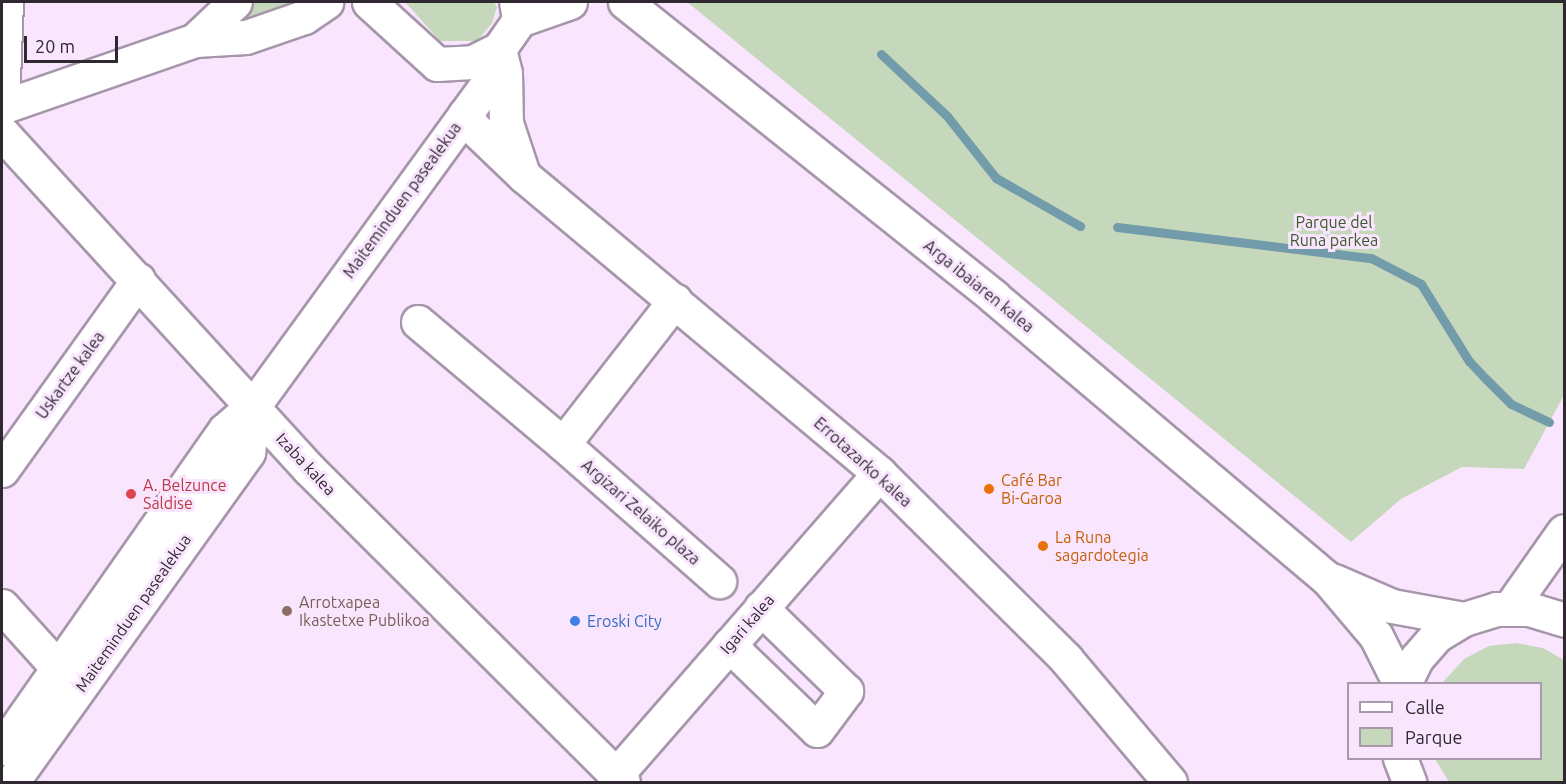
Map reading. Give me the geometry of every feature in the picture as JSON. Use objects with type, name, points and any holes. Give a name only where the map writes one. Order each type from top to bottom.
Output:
[{"type":"street","points":[[6,2],[2,106],[195,40],[246,37],[304,17],[326,2]]},
{"type":"street","points":[[195,40],[235,2]]},
{"type":"street","name":"Errotazarko kalea","points":[[369,2],[437,64],[465,114],[524,176],[879,473],[1066,659],[1170,783]]},
{"type":"street","points":[[437,64],[473,62],[499,49],[518,11],[570,2]]},
{"type":"street","name":"Arga ibaiaren kalea","points":[[624,2],[994,297],[1327,578],[1376,636],[1401,682]]},
{"type":"street","points":[[499,49],[505,73],[506,123],[524,176]]},
{"type":"street","name":"Maiteminduen pasealekua","points":[[2,748],[225,430],[254,405],[488,84],[499,49]]},
{"type":"street","name":"Izaba kalea","points":[[2,133],[254,405],[309,469],[620,779]]},
{"type":"street","name":"Uskartze kalea","points":[[2,470],[138,280]]},
{"type":"street","points":[[563,444],[675,300]]},
{"type":"street","name":"Argizari Zelaiko plaza","points":[[418,322],[720,581]]},
{"type":"street","name":"Maiteminduen pasealekua","points":[[12,783],[248,452],[254,405]]},
{"type":"street","name":"Igari kalea","points":[[620,779],[729,645],[879,473]]},
{"type":"street","points":[[1509,609],[1564,531]]},
{"type":"street","name":"Arga ibaiaren kalea","points":[[1327,578],[1392,606],[1464,619]]},
{"type":"street","points":[[2,606],[58,668]]},
{"type":"street","points":[[729,645],[817,730],[846,691],[761,608]]},
{"type":"street","points":[[1403,682],[1416,659],[1437,635],[1464,619],[1509,609],[1529,609],[1564,620]]},
{"type":"street","points":[[1400,760],[1409,783]]},
{"type":"green space","points":[[247,2],[287,2],[290,6],[244,24],[233,19]]},
{"type":"green space","points":[[405,2],[494,2],[497,7],[492,23],[477,41],[440,41]]},
{"type":"green space","name":"Parque del Runa parkea","points":[[687,2],[1564,2],[1564,395],[1524,469],[1462,467],[1401,499],[1351,542]]},
{"type":"green space","points":[[1516,643],[1543,648],[1564,660],[1564,782],[1449,782],[1436,760],[1542,760],[1542,682],[1443,682],[1464,659],[1489,646]]},
{"type":"waterway","points":[[881,54],[947,116],[996,178],[1080,226]]},
{"type":"waterway","points":[[1117,227],[1371,258],[1421,284],[1469,361],[1511,404],[1549,422]]},
{"type":"place","name":"Café Bar Bi-Garoa","points":[[989,489]]},
{"type":"place","name":"A. Belzunce Saldise","points":[[131,494]]},
{"type":"place","name":"La Runa sagardotegia","points":[[1043,546]]},
{"type":"place","name":"Arrotxapea Ikastetxe Publikoa","points":[[287,611]]},
{"type":"place","name":"Eroski City","points":[[575,621]]}]
